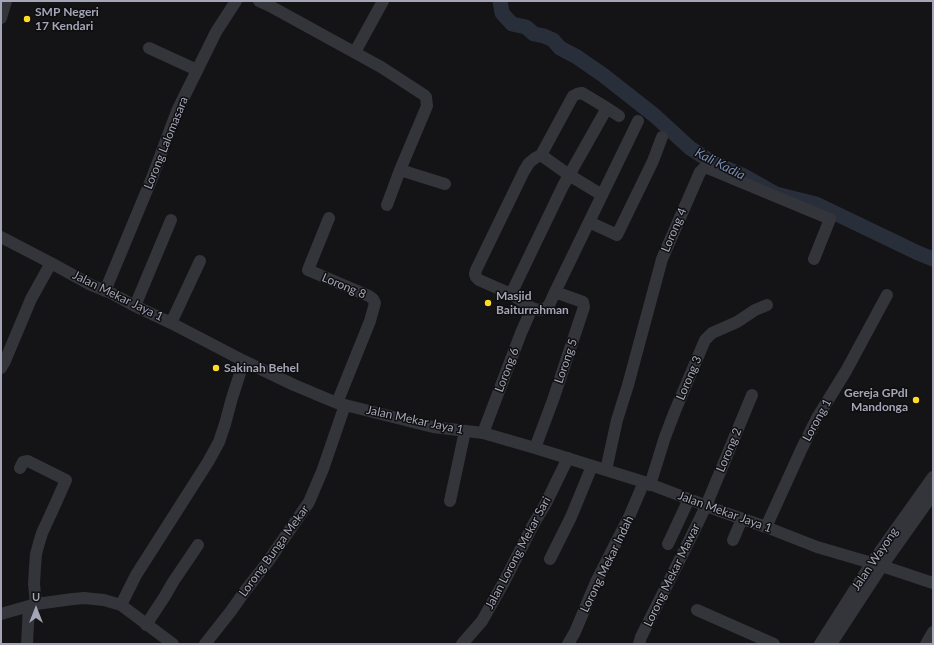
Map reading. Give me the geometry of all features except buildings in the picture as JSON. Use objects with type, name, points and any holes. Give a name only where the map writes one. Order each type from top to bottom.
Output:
[{"type":"street","points":[[1,18],[6,1]]},
{"type":"street","name":"Lorong Lalomasara","points":[[105,291],[178,111],[216,32],[236,1]]},
{"type":"street","points":[[259,1],[355,52],[424,94],[426,97],[427,106],[400,170],[387,206]]},
{"type":"street","points":[[355,52],[383,1]]},
{"type":"street","points":[[149,48],[197,70]]},
{"type":"street","points":[[619,116],[582,93],[576,94],[570,99],[541,155],[529,163],[524,171],[476,270],[475,274],[479,280],[511,294],[532,308],[539,310],[545,309],[549,305],[638,121]]},
{"type":"street","points":[[511,294],[563,186],[607,108]]},
{"type":"street","points":[[589,222],[617,235],[653,161],[662,137]]},
{"type":"street","points":[[541,155],[602,195]]},
{"type":"street","name":"Lorong 4","points":[[606,470],[617,420],[662,259],[700,172],[705,166],[830,219],[814,259]]},
{"type":"street","points":[[400,170],[445,184]]},
{"type":"street","name":"Lorong 8","points":[[329,218],[308,270],[369,296],[375,303],[341,404]]},
{"type":"street","points":[[136,306],[171,220]]},
{"type":"street","name":"Jalan Mekar Jaya 1","points":[[1,237],[91,285],[171,323],[244,361],[341,404],[433,426],[483,433],[535,448],[647,484],[817,547],[933,583]]},
{"type":"street","points":[[171,323],[200,260]]},
{"type":"street","points":[[1,368],[31,300],[51,263]]},
{"type":"street","name":"Lorong 5","points":[[535,448],[553,400],[584,307],[583,302],[555,292]]},
{"type":"street","name":"Lorong 1","points":[[766,527],[814,424],[846,371],[887,295]]},
{"type":"street","name":"Lorong 3","points":[[647,484],[675,411],[705,340],[712,333],[737,322],[755,310],[767,305]]},
{"type":"street","name":"Lorong 6","points":[[483,433],[532,308]]},
{"type":"street","points":[[121,605],[136,575],[208,462],[219,442],[226,424],[232,398],[244,361]]},
{"type":"street","name":"Lorong 2","points":[[706,506],[752,395]]},
{"type":"street","name":"Lorong Bunga Mekar","points":[[205,644],[268,563],[309,502],[324,469],[341,404]]},
{"type":"street","points":[[450,501],[465,431]]},
{"type":"street","name":"Jalan Lorong Mekar Sari","points":[[462,644],[482,621],[546,503],[568,458]]},
{"type":"street","points":[[20,468],[23,462],[28,461],[66,480],[42,533],[36,554],[27,644]]},
{"type":"street","points":[[550,559],[571,516],[592,466]]},
{"type":"street","name":"Jalan Wayong","points":[[820,644],[876,565],[933,477]]},
{"type":"street","name":"Lorong Mekar Indah","points":[[568,644],[575,632],[596,582],[647,484]]},
{"type":"street","name":"Jalan Wayong","points":[[831,644],[876,565],[933,494]]},
{"type":"street","points":[[668,544],[689,499]]},
{"type":"street","name":"Lorong Mekar Mawar","points":[[639,644],[641,637],[652,618],[706,506]]},
{"type":"street","points":[[733,540],[742,519]]},
{"type":"street","points":[[146,625],[198,545]]},
{"type":"street","points":[[1,614],[32,605],[84,598],[104,600],[121,605],[173,644]]},
{"type":"street","points":[[697,610],[774,644]]},
{"type":"street","points":[[926,644],[933,632]]},
{"type":"waterway","name":"Kali Kadia","points":[[500,1],[502,13],[512,24],[526,27],[534,34],[553,40],[560,48],[577,57],[603,75],[654,115],[690,148],[713,163],[744,176],[776,194],[816,204],[933,259]]},
{"type":"place","name":"SMP Negeri 17 Kendari","points":[[27,19]]},
{"type":"place","name":"Masjid Baiturrahman","points":[[488,303]]},
{"type":"place","name":"Sakinah Behel","points":[[216,368]]},
{"type":"place","name":"Gereja GPdI Mandonga","points":[[916,400]]}]
